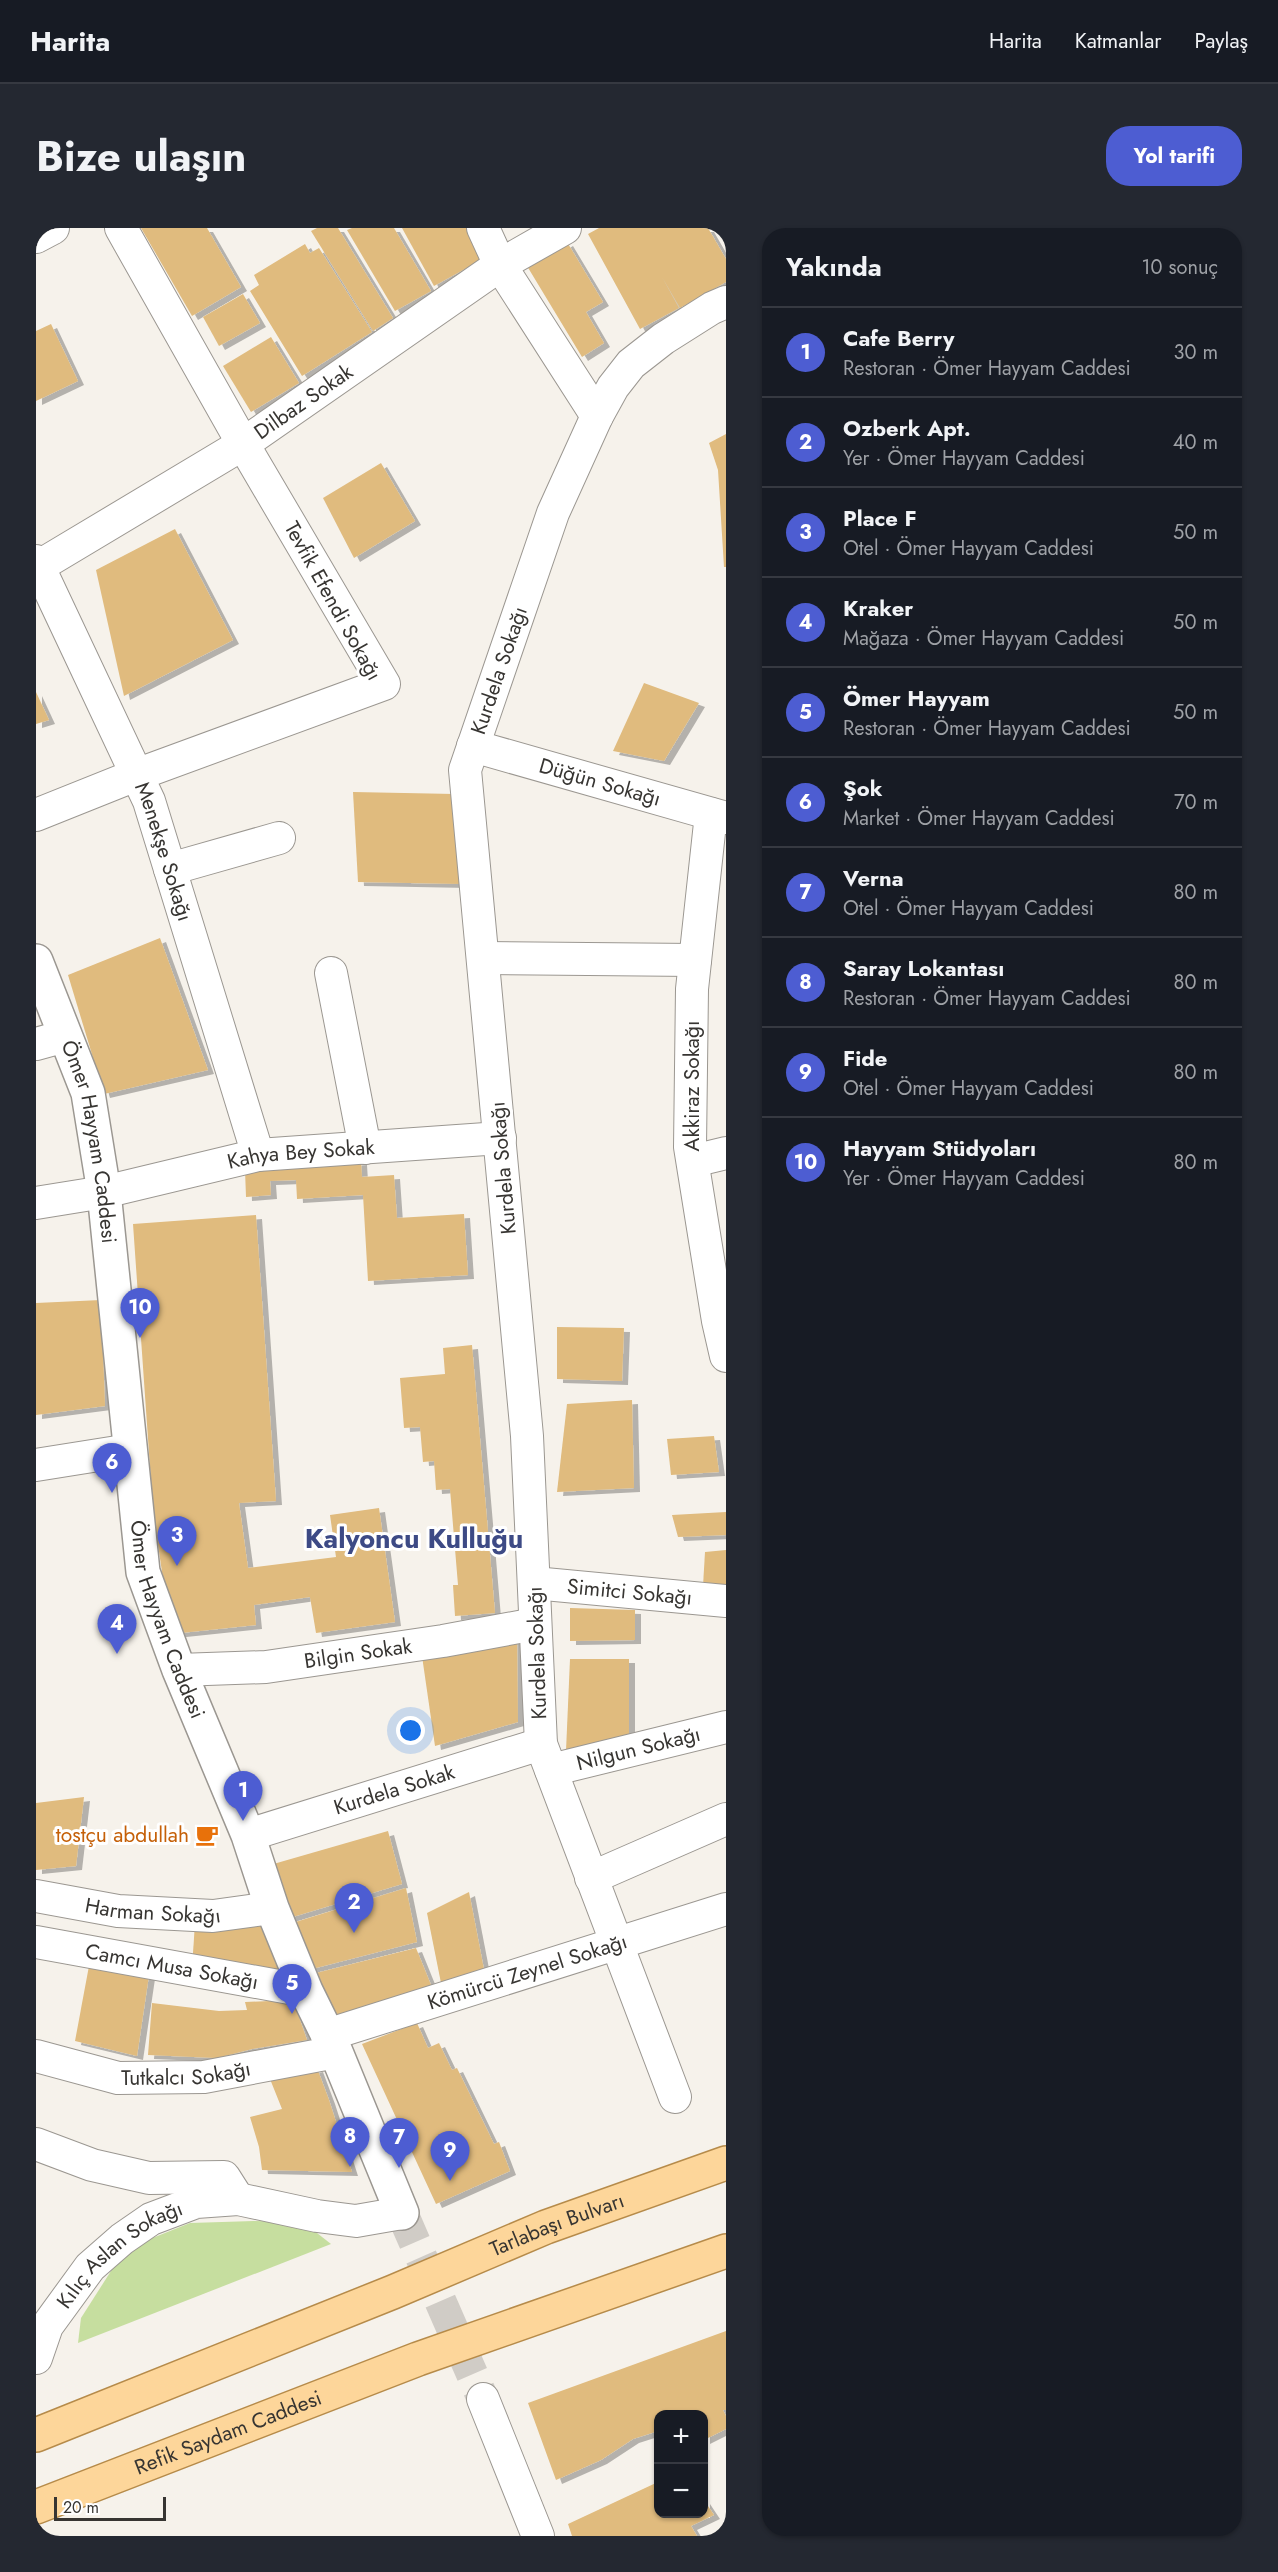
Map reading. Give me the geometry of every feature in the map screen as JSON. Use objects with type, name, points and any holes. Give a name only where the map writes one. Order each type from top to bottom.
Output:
[{"type":"main road","name":"Tarlabaşı Bulvarı","points":[[36,2435],[393,2292],[546,2227],[726,2163]]},
{"type":"main road","name":"Refik Saydam Caddesi","points":[[36,2507],[418,2360],[726,2251]]},
{"type":"street","points":[[36,237],[53,228]]},
{"type":"street","name":"Tevfik Efendi Sokağı","points":[[36,815],[136,775],[384,684],[243,444],[121,228]]},
{"type":"street","points":[[483,228],[500,265],[597,416]]},
{"type":"street","name":"Dilbaz Sokak","points":[[37,565],[243,444],[500,265],[565,228]]},
{"type":"street","name":"Kurdela Sokağı","points":[[675,2097],[546,1757],[536,1623],[527,1436],[465,770],[553,513],[597,416],[613,387],[631,364],[663,339],[712,308],[726,302]]},
{"type":"street","name":"Menekşe Sokağı","points":[[37,565],[149,801],[258,1155]]},
{"type":"street","name":"Düğün Sokağı","points":[[473,746],[719,816]]},
{"type":"street","name":"Akkiraz Sokağı","points":[[719,816],[692,989],[690,1147],[718,1321],[726,1356]]},
{"type":"street","points":[[170,869],[279,837]]},
{"type":"street","points":[[483,958],[695,960]]},
{"type":"street","name":"Ömer Hayyam Caddesi","points":[[36,961],[51,1040],[88,1093],[104,1192],[143,1572],[179,1670],[248,1835],[272,1908],[306,1992],[332,2044],[402,2213]]},
{"type":"street","points":[[331,973],[365,1148]]},
{"type":"street","name":"Kahya Bey Sokak","points":[[104,1192],[258,1155],[500,1138]]},
{"type":"street","points":[[693,1161],[726,1153]]},
{"type":"street","points":[[36,1203],[104,1192]]},
{"type":"street","points":[[36,1465],[130,1450]]},
{"type":"street","name":"Simitci Sokağı","points":[[534,1583],[726,1601]]},
{"type":"street","name":"Bilgin Sokak","points":[[179,1670],[266,1667],[443,1641],[536,1623]]},
{"type":"street","name":"Nilgun Sokağı","points":[[546,1757],[726,1727]]},
{"type":"street","name":"Kurdela Sokak","points":[[248,1835],[546,1757]]},
{"type":"street","points":[[591,1878],[726,1819]]},
{"type":"street","name":"Harman Sokağı","points":[[36,1896],[118,1911],[213,1916],[272,1908]]},
{"type":"street","name":"Kömürcü Zeynel Sokağı","points":[[332,2044],[616,1943],[726,1909]]},
{"type":"street","name":"Camcı Musa Sokağı","points":[[36,1942],[306,1992]]},
{"type":"street","name":"Tutkalcı Sokağı","points":[[36,2056],[118,2078],[204,2077],[332,2044]]},
{"type":"street","name":"Kılıç Aslan Sokağı","points":[[36,2144],[92,2165],[149,2178],[224,2177],[238,2199]]},
{"type":"street","name":"Kılıç Aslan Sokağı","points":[[36,2358],[42,2324],[90,2267],[122,2239],[151,2219],[196,2202],[238,2199],[317,2216],[356,2221],[402,2213]]},
{"type":"street","points":[[483,2399],[538,2536]]},
{"type":"green space","points":[[303,2222],[331,2244],[78,2343],[81,2318],[125,2249],[190,2223]]},
{"type":"building","points":[[141,228],[207,228],[241,287],[192,316]]},
{"type":"building","points":[[317,228],[338,228],[393,318],[373,331],[311,231]]},
{"type":"building","points":[[394,228],[431,291],[395,311],[347,230]]},
{"type":"building","points":[[402,228],[475,228],[490,255],[434,286]]},
{"type":"building","points":[[599,228],[708,228],[726,259],[726,282],[680,308],[662,277],[679,308],[640,329],[588,234]]},
{"type":"building","points":[[567,242],[603,302],[586,312],[604,343],[582,357],[527,266]]},
{"type":"building","points":[[305,244],[310,253],[319,248],[372,332],[302,376],[250,291],[259,285],[254,275]]},
{"type":"building","points":[[243,294],[260,323],[219,346],[203,317]]},
{"type":"building","points":[[51,324],[78,381],[36,401],[36,331]]},
{"type":"building","points":[[271,337],[299,383],[251,412],[223,366]]},
{"type":"building","points":[[726,434],[726,567],[724,567],[718,470],[709,443]]},
{"type":"building","points":[[381,463],[415,521],[354,558],[323,498]]},
{"type":"building","points":[[175,529],[233,640],[124,696],[96,570]]},
{"type":"building","points":[[644,683],[699,703],[664,761],[613,751]]},
{"type":"building","points":[[36,692],[49,720],[36,724]]},
{"type":"building","points":[[353,792],[455,794],[462,884],[358,882]]},
{"type":"building","points":[[160,938],[208,1070],[104,1094],[68,975]]},
{"type":"building","points":[[361,1161],[362,1177],[394,1175],[397,1218],[464,1214],[468,1275],[368,1281],[363,1195],[297,1199],[296,1180],[270,1181],[271,1195],[246,1197],[245,1170]]},
{"type":"building","points":[[256,1215],[276,1501],[239,1503],[248,1568],[336,1557],[330,1515],[379,1508],[395,1622],[316,1633],[310,1597],[254,1605],[256,1625],[171,1634],[153,1510],[133,1224]]},
{"type":"building","points":[[101,1300],[105,1406],[36,1415],[36,1303]]},
{"type":"building","points":[[557,1327],[624,1328],[622,1381],[557,1379]]},
{"type":"building","points":[[472,1345],[495,1613],[455,1616],[453,1585],[458,1585],[450,1489],[436,1490],[434,1461],[423,1462],[420,1427],[404,1428],[400,1378],[445,1374],[443,1348]]},
{"type":"building","points":[[632,1400],[634,1488],[557,1492],[567,1404]]},
{"type":"building","points":[[714,1436],[719,1472],[671,1475],[667,1439]]},
{"type":"building","points":[[726,1512],[726,1535],[678,1537],[672,1515]]},
{"type":"building","points":[[726,1550],[726,1587],[703,1586],[705,1552]]},
{"type":"building","points":[[570,1608],[635,1610],[635,1640],[570,1641]]},
{"type":"building","points":[[517,1635],[518,1722],[435,1746],[422,1656]]},
{"type":"building","points":[[570,1659],[629,1659],[629,1736],[566,1751]]},
{"type":"building","points":[[84,1797],[76,1866],[36,1870],[36,1803]]},
{"type":"building","points":[[388,1831],[402,1884],[286,1919],[263,1867]]},
{"type":"building","points":[[406,1888],[417,1942],[308,1970],[289,1924]]},
{"type":"building","points":[[469,1892],[486,1980],[443,1993],[427,1913]]},
{"type":"building","points":[[195,1923],[264,1923],[281,1977],[192,1968]]},
{"type":"building","points":[[416,1948],[433,1990],[337,2022],[316,1973]]},
{"type":"building","points":[[89,1966],[149,1975],[137,2056],[75,2041]]},
{"type":"building","points":[[293,2000],[307,2040],[252,2049],[217,2058],[148,2055],[152,2003],[219,2011],[247,2010],[245,2002]]},
{"type":"building","points":[[417,2023],[428,2048],[439,2043],[452,2070],[457,2068],[494,2144],[499,2142],[510,2171],[436,2204],[362,2044]]},
{"type":"building","points":[[317,2068],[352,2172],[262,2170],[259,2147],[250,2117],[282,2109],[270,2079]]},
{"type":"building","points":[[726,2331],[726,2410],[723,2410],[726,2416],[726,2429],[708,2438],[708,2410],[654,2410],[654,2432],[633,2439],[601,2460],[556,2480],[528,2403]]},
{"type":"building","points":[[654,2484],[654,2518],[708,2518],[691,2526],[697,2536],[572,2536],[568,2524]]},
{"type":"building","points":[[708,2506],[714,2515],[708,2518]]},
{"type":"tunnel","points":[[402,2213],[483,2399]]},
{"type":"place","name":"Hayyam Stüdyoları","points":[[140,1338]]},
{"type":"place","name":"Şok","points":[[112,1493]]},
{"type":"place","name":"Place F","points":[[177,1566]]},
{"type":"place","name":"Kraker","points":[[117,1654]]},
{"type":"place","name":"Cafe Berry","points":[[243,1821]]},
{"type":"place","name":"tostçu abdullah","points":[[207,1835]]},
{"type":"place","name":"Ozberk Apt.","points":[[354,1933]]},
{"type":"place","name":"Ömer Hayyam","points":[[292,2014]]},
{"type":"place","name":"Saray Lokantası","points":[[350,2167]]},
{"type":"place","name":"Verna","points":[[399,2168]]},
{"type":"place","name":"Fide","points":[[450,2181]]},
{"type":"district","name":"Kalyoncu Kulluğu","points":[[414,1539]]}]
